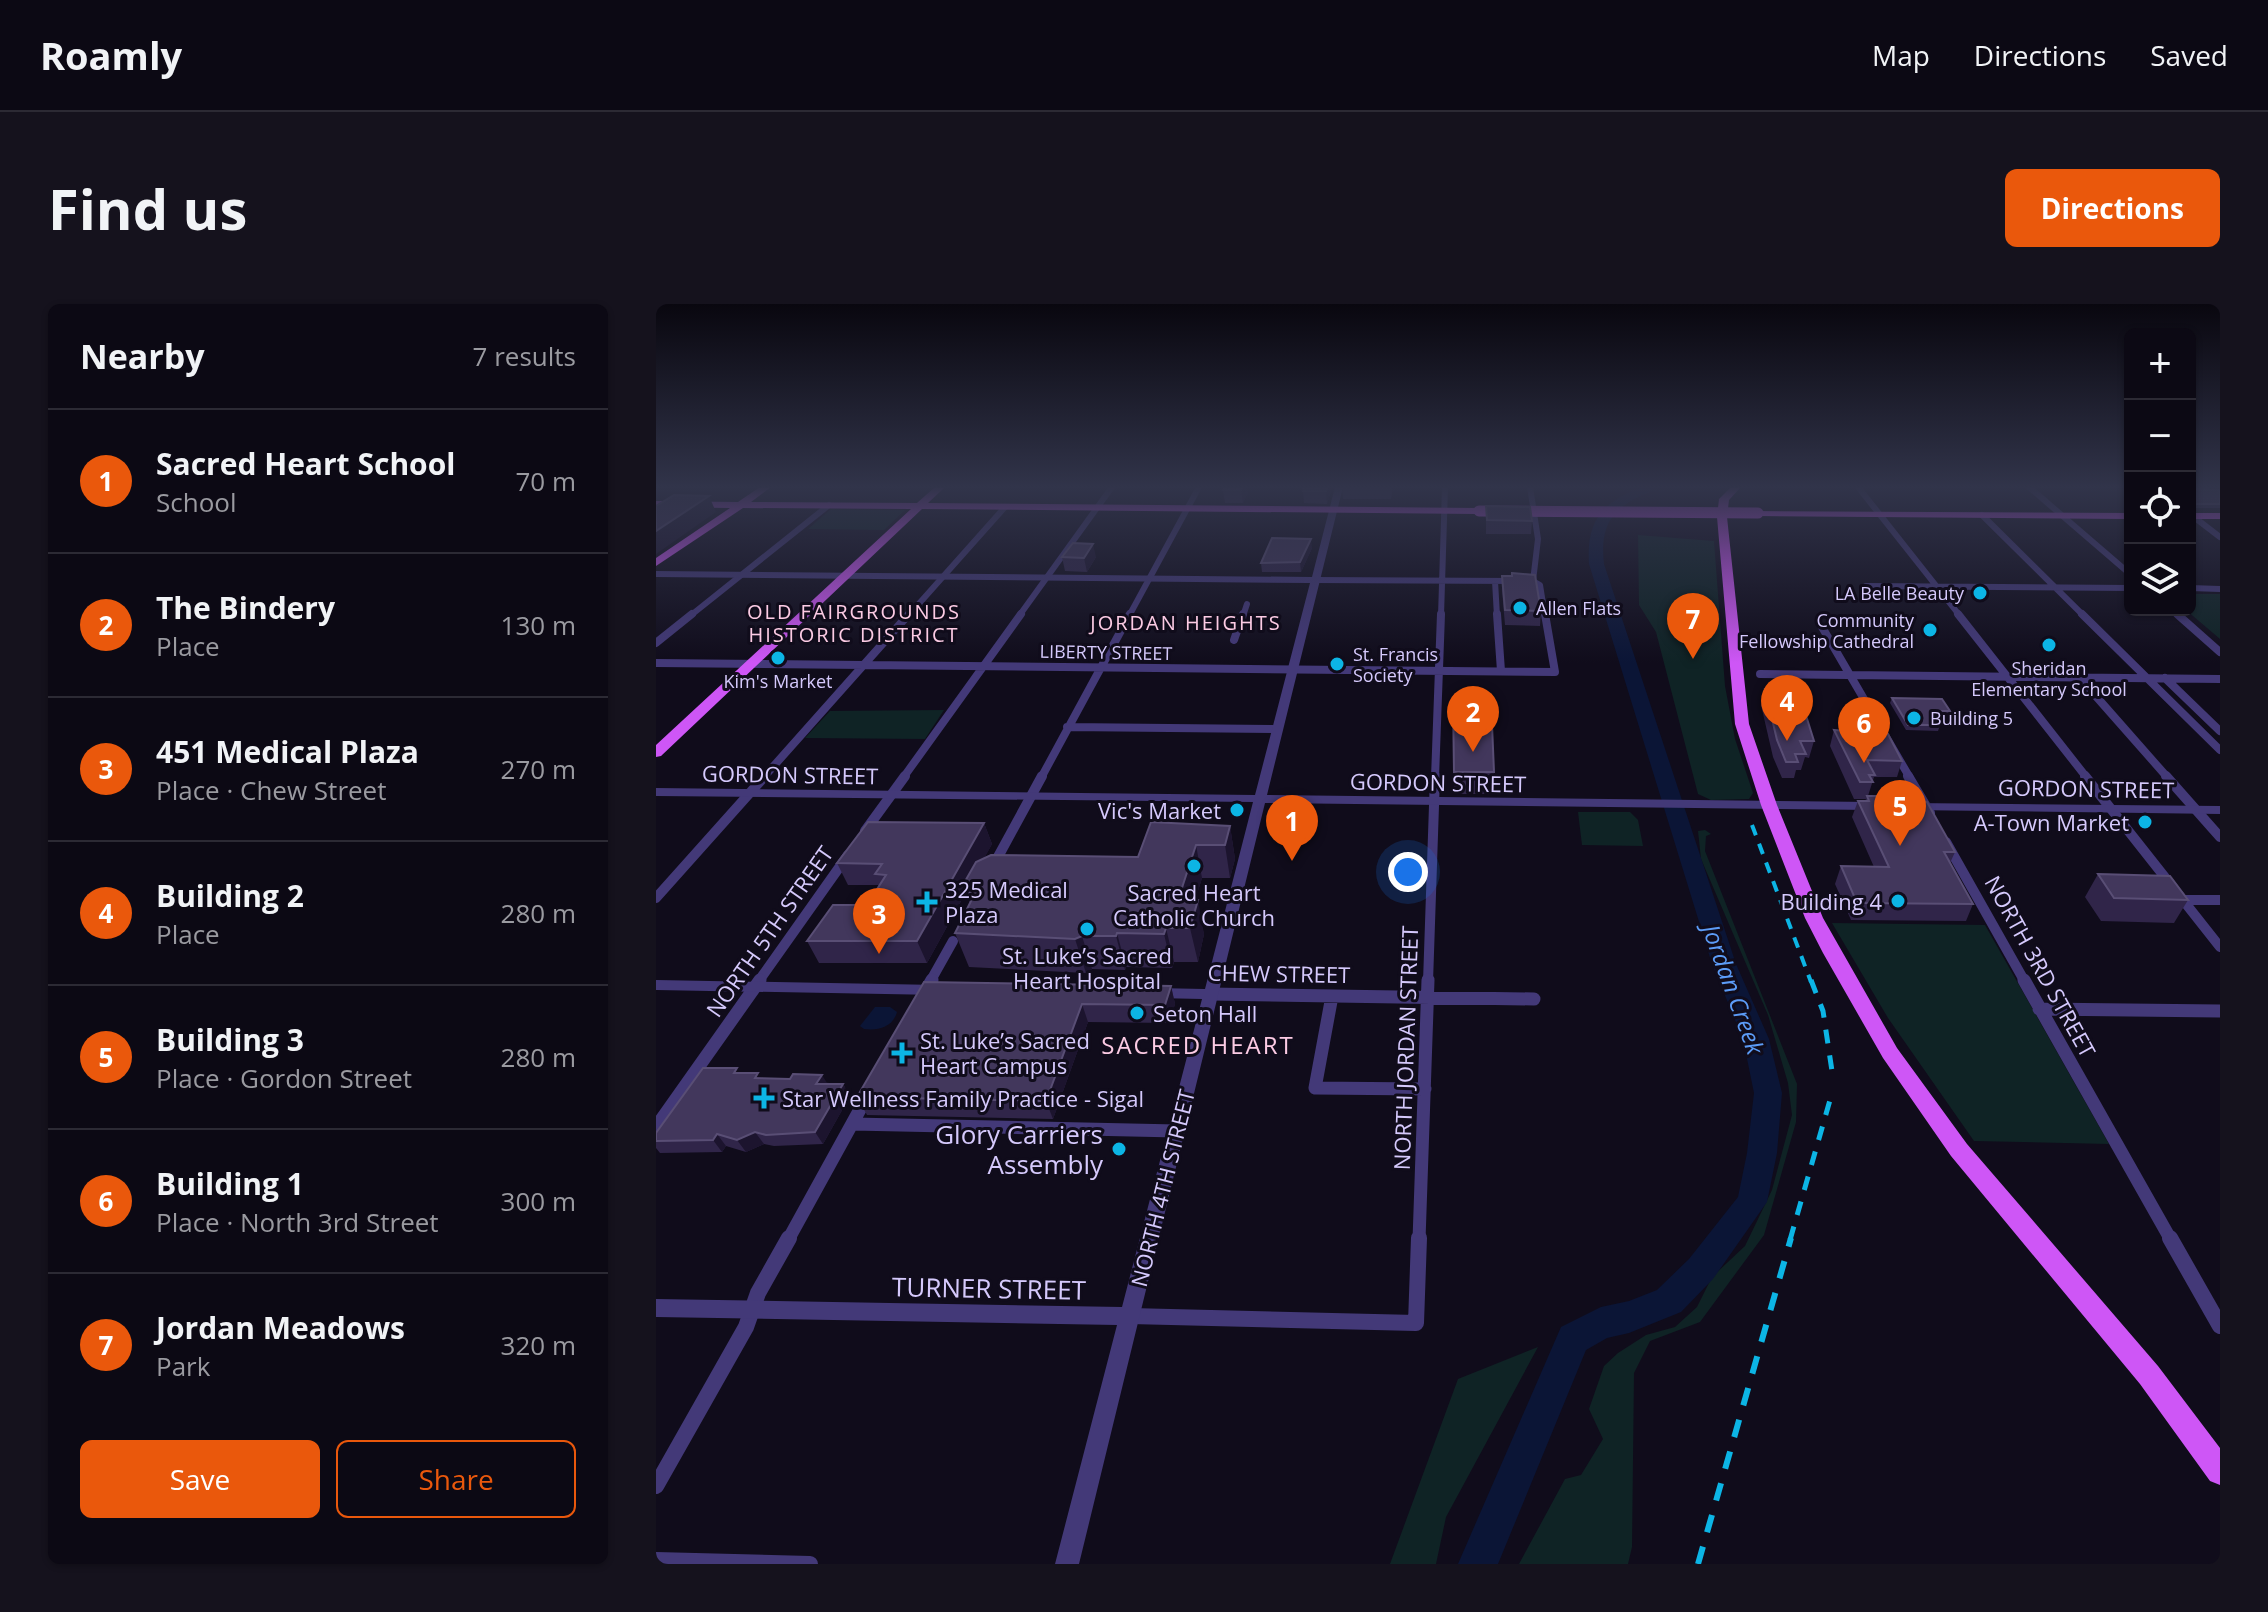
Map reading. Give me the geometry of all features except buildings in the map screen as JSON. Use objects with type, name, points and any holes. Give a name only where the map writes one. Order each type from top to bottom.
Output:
[{"type":"main road","points":[[656,563],[681,546]]},
{"type":"main road","points":[[656,753],[877,546]]},
{"type":"main road","points":[[1725,546],[1745,736],[1814,918],[1890,1053],[1959,1150],[2149,1375],[2220,1471]]},
{"type":"street","points":[[656,643],[778,546]]},
{"type":"street","points":[[656,898],[971,546]]},
{"type":"street","name":"NORTH 5TH STREET","points":[[657,1124],[1069,546]]},
{"type":"street","points":[[989,873],[1166,546]]},
{"type":"street","name":"NORTH 4TH STREET","points":[[1067,1564],[1324,546]]},
{"type":"street","name":"NORTH JORDAN STREET","points":[[1416,1323],[1443,546]]},
{"type":"street","points":[[656,574],[1533,581],[1537,546]]},
{"type":"street","points":[[1903,546],[2220,947]]},
{"type":"street","points":[[2013,546],[2220,750]]},
{"type":"street","points":[[2097,546],[2124,569]]},
{"type":"street","points":[[1495,581],[1501,671]]},
{"type":"street","name":"LIBERTY STREET","points":[[656,663],[1555,672],[1540,585],[1533,581]]},
{"type":"street","points":[[1866,586],[2124,588]]},
{"type":"street","points":[[2196,588],[2220,589]]},
{"type":"street","points":[[1234,640],[1247,604]]},
{"type":"street","points":[[2179,616],[2220,652]]},
{"type":"street","points":[[1822,627],[1930,812]]},
{"type":"street","points":[[1760,674],[2220,679]]},
{"type":"street","points":[[2079,677],[2220,837]]},
{"type":"street","points":[[2165,678],[2220,731]]},
{"type":"street","points":[[1067,727],[1278,729]]},
{"type":"street","name":"GORDON STREET","points":[[656,792],[1882,806]]},
{"type":"street","name":"GORDON STREET","points":[[1897,806],[1930,812],[2220,810]]},
{"type":"street","name":"NORTH 3RD STREET","points":[[1939,829],[2220,1326]]},
{"type":"street","points":[[2182,900],[2220,900]]},
{"type":"street","points":[[923,996],[953,941]]},
{"type":"street","points":[[656,985],[923,996],[951,990]]},
{"type":"street","name":"CHEW STREET","points":[[1132,993],[1534,999]]},
{"type":"street","points":[[1332,996],[1315,1088],[1425,1089]]},
{"type":"street","points":[[2039,1009],[2220,1011]]},
{"type":"street","points":[[656,1486],[746,1327],[758,1293],[875,1084]]},
{"type":"street","points":[[853,1124],[1177,1131]]},
{"type":"street","name":"TURNER STREET","points":[[656,1308],[1416,1323]]},
{"type":"street","points":[[656,1560],[810,1564]]},
{"type":"green space","points":[[1638,546],[1714,546],[1725,686],[1735,739],[1753,793],[1749,799],[1711,800],[1698,794],[1656,632],[1639,605]]},
{"type":"green space","points":[[2196,594],[2220,594],[2220,639],[2193,616],[2196,616]]},
{"type":"green space","points":[[944,710],[925,739],[805,738],[830,711]]},
{"type":"green space","points":[[1578,812],[1630,812],[1638,820],[1643,846],[1582,845]]},
{"type":"green space","points":[[1705,830],[1711,834],[1706,836],[1705,851],[1797,1084],[1796,1122],[1764,1235],[1700,1322],[1650,1341],[1634,1373],[1632,1547],[1628,1564],[1519,1564],[1565,1479],[1581,1475],[1603,1439],[1589,1409],[1604,1366],[1646,1335],[1675,1327],[1697,1307],[1712,1277],[1745,1246],[1772,1190],[1792,1115],[1788,1083],[1768,1015],[1701,859],[1698,831]]},
{"type":"green space","points":[[1832,923],[1985,925],[2109,1144],[1974,1141],[1888,1018]]},
{"type":"green space","points":[[1538,1347],[1446,1517],[1436,1564],[1390,1564],[1458,1379]]},
{"type":"water","points":[[875,1007],[890,1007],[897,1012],[884,1027],[864,1029],[860,1026]]},
{"type":"waterway","name":"Jordan Creek","points":[[1478,1564],[1573,1339],[1601,1323],[1629,1317],[1669,1301],[1701,1269],[1752,1202],[1762,1153],[1768,1093],[1756,1039],[1724,964],[1619,628],[1602,584],[1595,546]]},
{"type":"railway","points":[[1752,825],[1811,982]]},
{"type":"railway","points":[[1811,980],[1823,1011],[1832,1071]]},
{"type":"railway","points":[[1790,1240],[1830,1100]]},
{"type":"railway","points":[[1698,1564],[1791,1238]]},
{"type":"place","name":"LA Belle Beauty","points":[[1980,593]]},
{"type":"place","name":"Allen Flats","points":[[1520,608]]},
{"type":"place","name":"Community Fellowship Cathedral","points":[[1930,630]]},
{"type":"place","name":"Sheridan Elementary School","points":[[2049,645]]},
{"type":"place","name":"Kim's Market","points":[[778,658]]},
{"type":"place","name":"Jordan Meadows","points":[[1693,659]]},
{"type":"place","name":"St. Francis Society","points":[[1337,664]]},
{"type":"place","name":"Building 5","points":[[1914,718]]},
{"type":"place","name":"Building 2","points":[[1787,741]]},
{"type":"place","name":"The Bindery","points":[[1473,752]]},
{"type":"place","name":"Building 1","points":[[1864,763]]},
{"type":"place","name":"Vic's Market","points":[[1237,810]]},
{"type":"place","name":"A-Town Market","points":[[2145,822]]},
{"type":"place","name":"Building 3","points":[[1900,846]]},
{"type":"place","name":"Sacred Heart School","points":[[1292,861]]},
{"type":"place","name":"Sacred Heart Catholic Church","points":[[1194,866]]},
{"type":"place","name":"Building 4","points":[[1898,901]]},
{"type":"place","name":"325 Medical Plaza","points":[[927,902]]},
{"type":"place","name":"St. Luke’s Sacred Heart Hospital","points":[[1087,929]]},
{"type":"place","name":"451 Medical Plaza","points":[[879,954]]},
{"type":"place","name":"Seton Hall","points":[[1137,1013]]},
{"type":"place","name":"St. Luke’s Sacred Heart Campus","points":[[902,1053]]},
{"type":"place","name":"Star Wellness Family Practice - Sigal","points":[[764,1098]]},
{"type":"place","name":"Glory Carriers Assembly","points":[[1119,1149]]},
{"type":"district","name":"OLD FAIRGROUNDS HISTORIC DISTRICT","points":[[854,622]]},
{"type":"district","name":"JORDAN HEIGHTS","points":[[1186,622]]},
{"type":"district","name":"SACRED HEART","points":[[1198,1044]]}]
